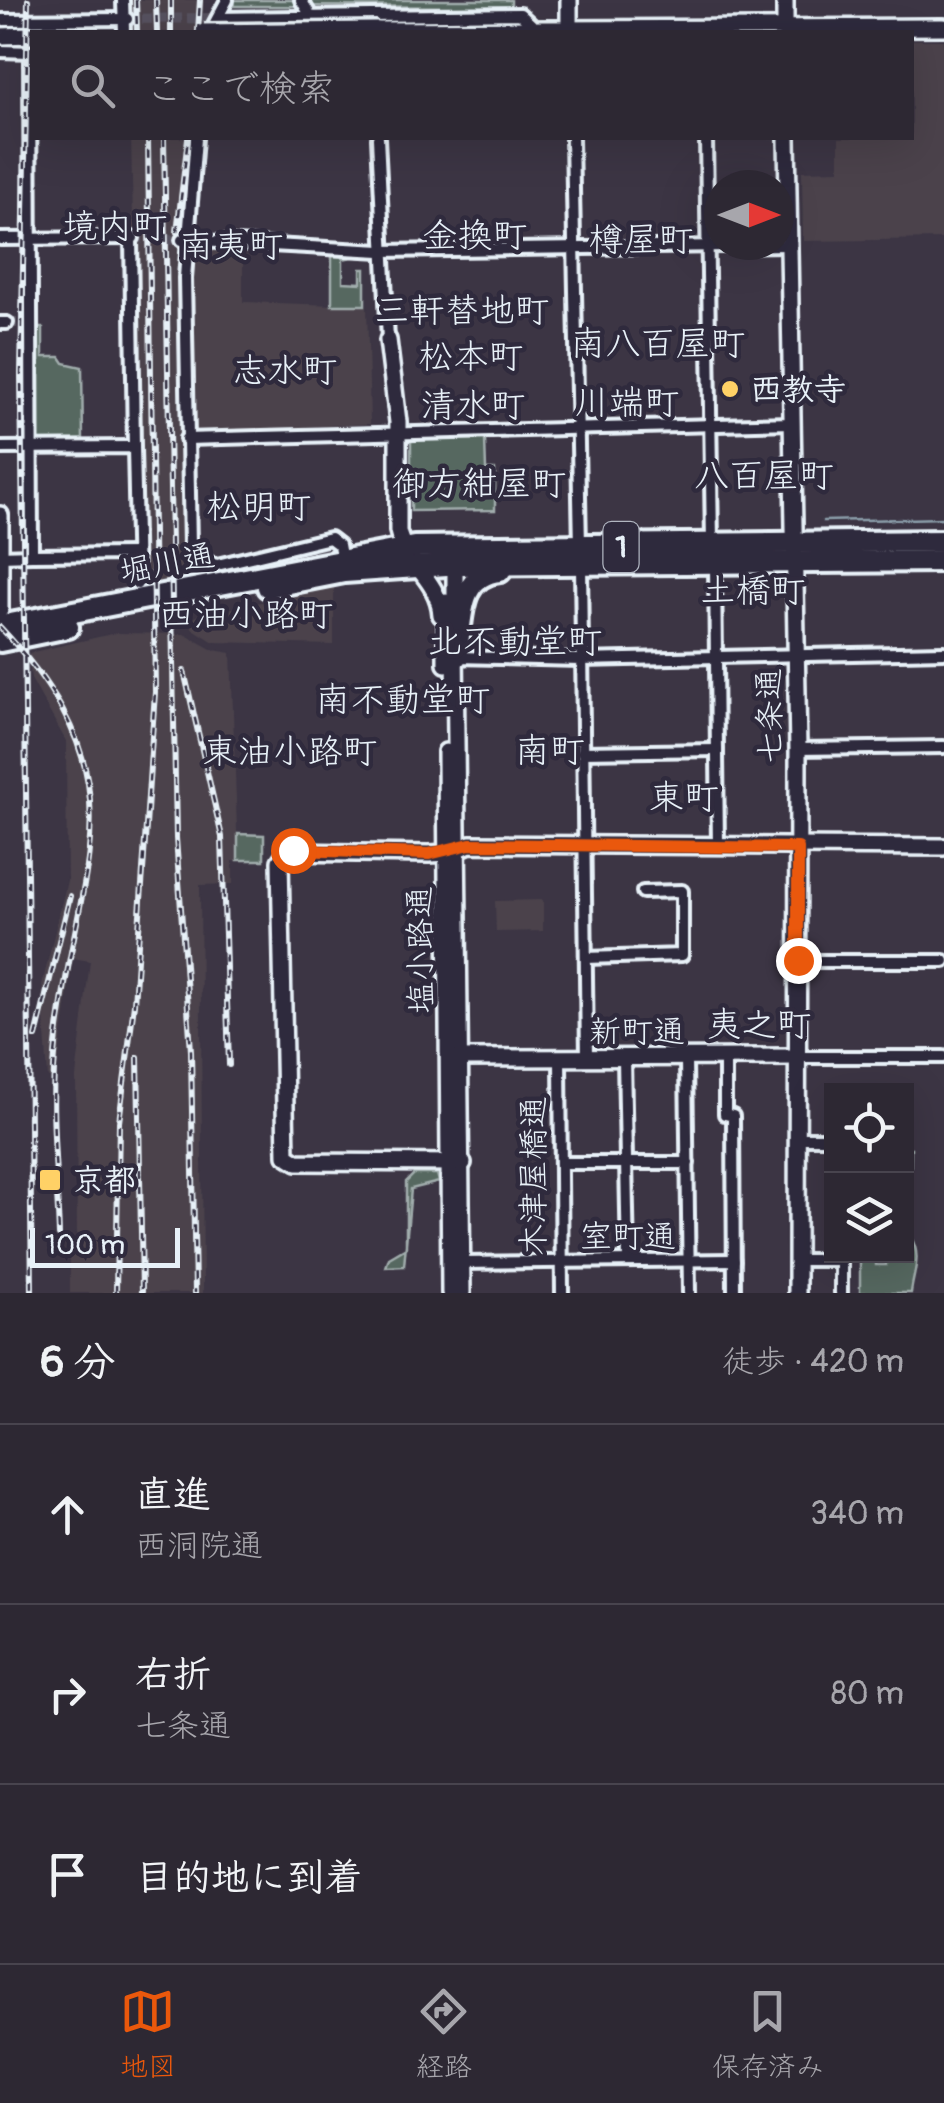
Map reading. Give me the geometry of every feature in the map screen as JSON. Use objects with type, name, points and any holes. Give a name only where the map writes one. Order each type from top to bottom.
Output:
[{"type":"highway","name":"堀川通","points":[[0,626],[343,565],[390,568],[448,558],[795,553],[944,542]]},
{"type":"highway","name":"堀川通","points":[[0,641],[402,549],[504,564],[580,556]]},
{"type":"highway","name":"堀川通","points":[[795,553],[944,561]]},
{"type":"highway","name":"1","points":[[451,656],[464,596],[478,578],[496,571],[568,571],[580,556]]},
{"type":"street","points":[[123,0],[124,30]]},
{"type":"street","points":[[208,30],[228,0]]},
{"type":"street","points":[[301,0],[311,16]]},
{"type":"street","points":[[569,0],[569,30]]},
{"type":"street","points":[[785,0],[785,30]]},
{"type":"street","points":[[220,18],[311,16],[374,26]]},
{"type":"street","points":[[0,20],[125,18]]},
{"type":"street","points":[[263,30],[374,26],[535,30],[944,26]]},
{"type":"street","points":[[0,36],[30,45]]},
{"type":"street","points":[[0,52],[30,46]]},
{"type":"street","points":[[31,140],[32,555]]},
{"type":"street","points":[[196,140],[184,240],[189,542],[200,560],[221,564],[328,538],[340,544],[343,565]]},
{"type":"street","points":[[378,140],[381,251],[398,430],[402,549],[390,568]]},
{"type":"street","points":[[572,140],[587,1058]]},
{"type":"street","points":[[706,140],[707,170]]},
{"type":"street","name":"七条通","points":[[787,140],[788,170]]},
{"type":"street","points":[[0,239],[132,238],[137,584]]},
{"type":"street","points":[[184,240],[381,251],[704,247]]},
{"type":"street","points":[[709,260],[718,848]]},
{"type":"street","name":"七条通","points":[[789,260],[798,749],[797,1293]]},
{"type":"street","points":[[186,439],[398,430],[793,423]]},
{"type":"street","points":[[0,448],[134,447]]},
{"type":"street","points":[[0,515],[0,610]]},
{"type":"street","points":[[402,549],[439,600],[451,656],[581,660],[944,652]]},
{"type":"street","points":[[0,556],[135,554]]},
{"type":"street","name":"塩小路通","points":[[448,558],[462,1293]]},
{"type":"street","points":[[798,749],[944,747]]},
{"type":"street","points":[[582,752],[717,750]]},
{"type":"street","points":[[457,1163],[297,1162],[285,1152],[280,860],[292,850],[452,851],[470,844],[944,847]]},
{"type":"street","points":[[586,958],[682,955],[682,891],[643,892]]},
{"type":"street","points":[[798,960],[944,961]]},
{"type":"street","name":"新町通","points":[[455,1058],[944,1057]]},
{"type":"street","name":"木津屋橋通","points":[[560,1058],[562,1293]]},
{"type":"street","points":[[624,1058],[628,1261]]},
{"type":"street","points":[[686,1058],[689,1293]]},
{"type":"street","points":[[725,1058],[725,1114],[733,1116],[734,1293]]},
{"type":"street","points":[[796,1138],[824,1138]]},
{"type":"street","name":"塩小路通","points":[[450,1293],[457,1163]]},
{"type":"street","points":[[561,1163],[688,1163]]},
{"type":"street","points":[[797,1260],[824,1259]]},
{"type":"street","name":"室町通","points":[[462,1264],[734,1260]]},
{"type":"street","points":[[841,1263],[841,1293]]},
{"type":"shaded area","points":[[128,0],[204,0],[202,30],[128,30]]},
{"type":"shaded area","points":[[914,40],[944,40],[944,239],[803,241],[802,171],[839,170],[839,140],[914,140]]},
{"type":"shaded area","points":[[131,140],[192,140],[179,265],[182,577],[142,585]]},
{"type":"shaded area","points":[[190,246],[243,247],[243,302],[367,306],[370,424],[190,432]]},
{"type":"shaded area","points":[[334,587],[334,645],[214,642],[192,628],[192,619],[199,615]]},
{"type":"shaded area","points":[[116,633],[184,634],[213,650],[231,653],[238,861],[233,861],[233,884],[200,885],[203,1293],[70,1293],[70,1240],[77,1239],[76,1077],[90,961],[73,958],[56,1078],[48,1078],[42,985],[67,881],[66,741],[31,679],[29,653]]},
{"type":"shaded area","points":[[543,900],[543,931],[496,932],[495,901]]},
{"type":"green space","points":[[234,0],[511,0],[511,7],[235,6]]},
{"type":"green space","points":[[332,255],[356,256],[343,259],[343,282],[361,283],[361,269],[365,269],[365,305],[332,305]]},
{"type":"green space","points":[[35,328],[43,328],[43,357],[60,357],[64,363],[82,367],[83,442],[35,443]]},
{"type":"green space","points":[[411,439],[485,439],[486,470],[495,470],[495,510],[411,511]]},
{"type":"green space","points":[[238,834],[264,835],[264,860],[238,860]]},
{"type":"green space","points":[[414,1174],[437,1174],[439,1182],[411,1189],[406,1244],[406,1182]]},
{"type":"green space","points":[[914,1243],[917,1258],[911,1293],[860,1293],[860,1263],[914,1263]]},
{"type":"green space","points":[[406,1248],[404,1266],[386,1267],[389,1258]]},
{"type":"waterway","points":[[823,521],[944,518]]},
{"type":"tunnel","points":[[127,19],[220,18]]},
{"type":"tunnel","points":[[133,238],[182,240]]},
{"type":"tunnel","points":[[7,323],[30,323]]},
{"type":"railway","points":[[28,0],[21,374],[32,1293]]},
{"type":"railway","points":[[136,0],[137,30]]},
{"type":"railway","points":[[156,0],[157,30]]},
{"type":"railway","points":[[171,0],[171,30]]},
{"type":"railway","points":[[198,30],[200,0]]},
{"type":"railway","points":[[116,1293],[119,1122],[134,1004],[155,692],[148,140]]},
{"type":"railway","points":[[164,140],[176,838],[191,1051],[195,1293]]},
{"type":"railway","points":[[177,232],[188,140]]},
{"type":"railway","points":[[0,627],[45,683],[74,733],[88,781],[91,827],[86,875],[65,982],[54,1069],[59,1235]]},
{"type":"railway","points":[[184,671],[222,837],[229,1065]]},
{"type":"railway","points":[[36,1037],[70,896]]},
{"type":"railway","points":[[138,1057],[142,1293]]},
{"type":"place","name":"西教寺","points":[[730,389]]},
{"type":"place","name":"京都","points":[[50,1180]]},
{"type":"district","name":"境内町","points":[[115,226]]},
{"type":"district","name":"金換町","points":[[475,235]]},
{"type":"district","name":"樽屋町","points":[[641,239]]},
{"type":"district","name":"南夷町","points":[[231,245]]},
{"type":"district","name":"三軒替地町","points":[[462,310]]},
{"type":"district","name":"南八百屋町","points":[[658,343]]},
{"type":"district","name":"松本町","points":[[471,356]]},
{"type":"district","name":"志水町","points":[[285,370]]},
{"type":"district","name":"川端町","points":[[627,402]]},
{"type":"district","name":"清水町","points":[[473,405]]},
{"type":"district","name":"八百屋町","points":[[764,475]]},
{"type":"district","name":"御方紺屋町","points":[[479,483]]},
{"type":"district","name":"松明町","points":[[259,506]]},
{"type":"district","name":"土橋町","points":[[753,590]]},
{"type":"district","name":"西油小路町","points":[[246,614]]},
{"type":"district","name":"北不動堂町","points":[[515,641]]},
{"type":"district","name":"南不動堂町","points":[[403,699]]},
{"type":"district","name":"南町","points":[[550,750]]},
{"type":"district","name":"東油小路町","points":[[290,751]]},
{"type":"district","name":"東町","points":[[684,797]]},
{"type":"district","name":"夷之町","points":[[759,1024]]},
{"type":"route","points":[[293,850],[429,854],[450,853],[470,844],[798,848],[798,960]]}]
